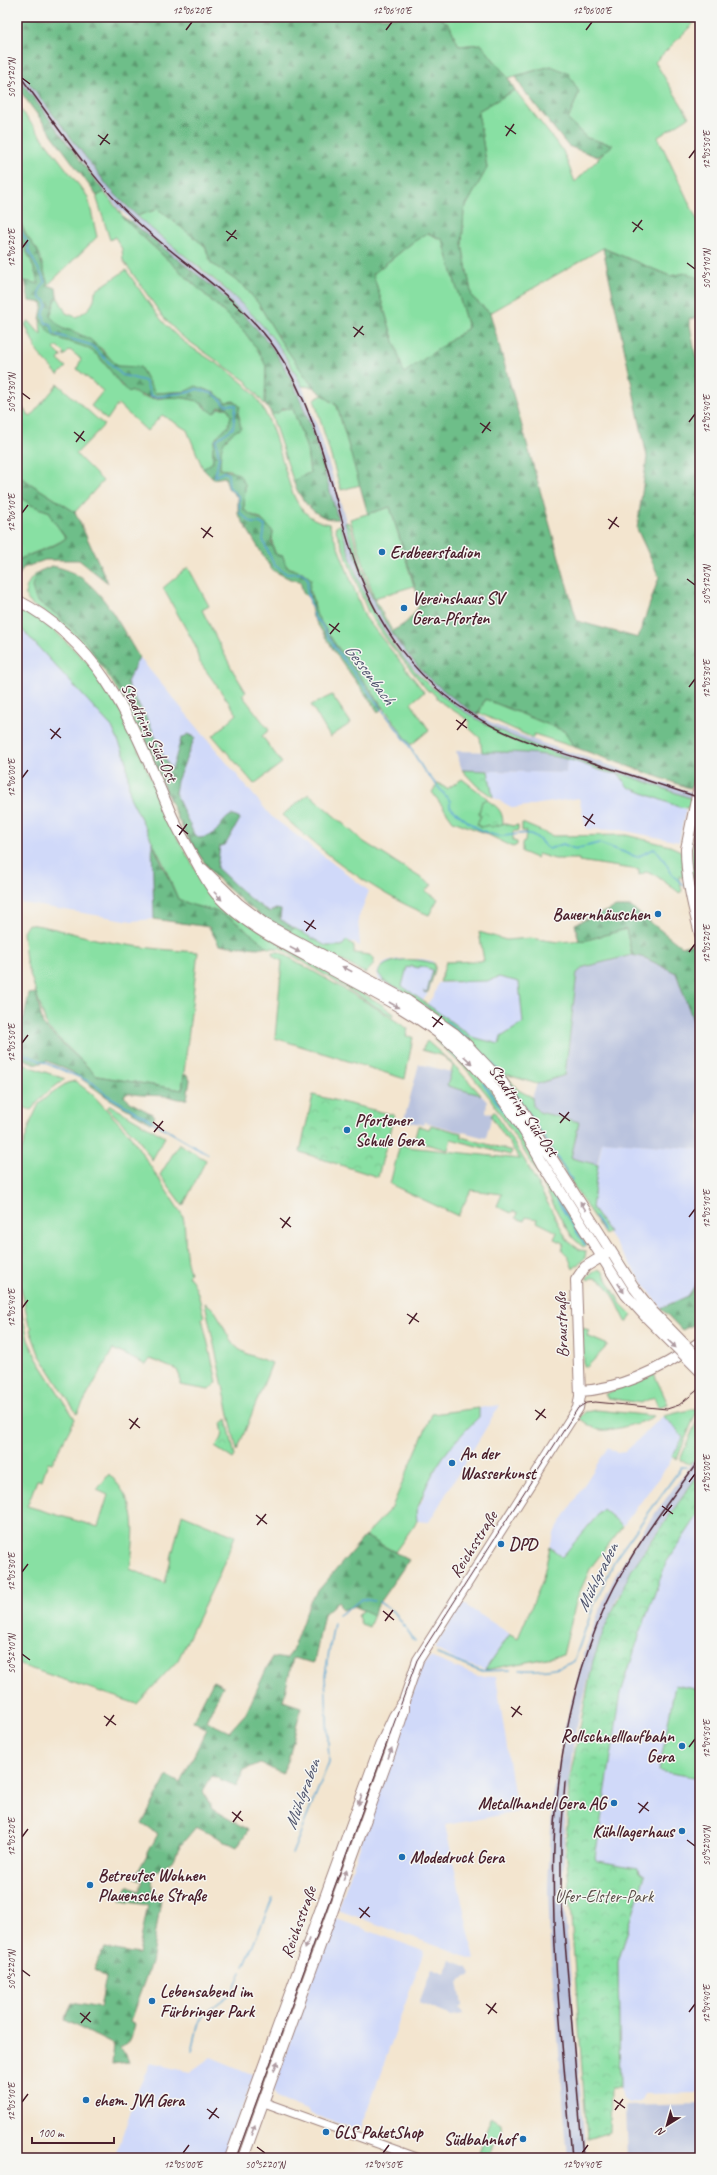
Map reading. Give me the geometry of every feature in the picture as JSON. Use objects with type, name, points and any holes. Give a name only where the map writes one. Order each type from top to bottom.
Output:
[{"type":"main road","name":"Stadtring Süd-Ost","points":[[17,600],[39,613],[70,637],[93,662],[114,691],[140,742],[176,826],[210,887],[247,922],[278,941],[415,1017],[447,1040],[463,1055],[495,1090],[520,1125],[626,1295],[700,1360]]},
{"type":"main road","points":[[700,783],[686,849],[690,895],[700,934]]},
{"type":"main road","name":"Stadtring Süd-Ost","points":[[197,864],[239,904],[265,924],[408,1001],[454,1033],[469,1047],[503,1083],[642,1299],[649,1314],[700,1371]]},
{"type":"main road","name":"Braustraße","points":[[578,1408],[580,1391],[576,1280],[585,1267],[611,1251]]},
{"type":"main road","points":[[580,1391],[598,1390],[675,1360],[700,1342]]},
{"type":"main road","points":[[578,1368],[582,1380],[588,1387],[598,1390]]},
{"type":"main road","points":[[578,1408],[598,1390]]},
{"type":"main road","name":"Reichsstraße","points":[[230,2158],[380,1746],[394,1716],[404,1701],[418,1660],[578,1408]]},
{"type":"main road","name":"Reichsstraße","points":[[243,2158],[391,1750],[404,1710],[404,1701]]},
{"type":"main road","points":[[320,1908],[332,1912]]},
{"type":"main road","points":[[252,2098],[263,2102]]},
{"type":"street","points":[[263,2102],[418,2158]]},
{"type":"shaded area","points":[[17,67],[102,178],[125,205],[240,302],[263,325],[278,345],[302,386],[318,428],[366,587],[391,632],[423,672],[453,698],[495,725],[542,743],[700,795],[700,801],[542,749],[494,729],[475,719],[446,699],[408,663],[379,623],[363,590],[347,546],[303,407],[281,362],[263,336],[237,309],[154,241],[118,208],[17,76]]},
{"type":"shaded area","points":[[17,624],[112,726],[126,757],[130,797],[152,842],[154,919],[132,921],[22,903],[17,899]]},
{"type":"shaded area","points":[[139,657],[271,816],[369,891],[358,919],[360,946],[347,940],[342,946],[327,946],[292,931],[261,912],[207,860],[115,682]]},
{"type":"shaded area","points":[[456,751],[529,753],[567,759],[566,773],[462,770]]},
{"type":"shaded area","points":[[567,759],[607,773],[620,774],[679,807],[686,809],[679,842],[621,830],[586,829],[579,798],[513,808],[493,797],[488,771],[566,773]]},
{"type":"shaded area","points":[[632,955],[645,958],[676,973],[694,1023],[700,1067],[700,1149],[602,1141],[597,1165],[571,1158],[579,1122],[539,1112],[533,1106],[532,1097],[537,1084],[565,1075],[577,973],[584,967]]},
{"type":"shaded area","points":[[398,959],[422,959],[432,961],[435,964],[430,989],[423,1001],[427,1004],[434,995],[438,983],[487,981],[499,977],[519,982],[523,1023],[501,1037],[500,1044],[505,1073],[444,1022],[401,991],[379,980],[377,972],[383,963]]},
{"type":"shaded area","points":[[419,1064],[451,1072],[448,1086],[481,1095],[487,1102],[486,1112],[492,1114],[486,1138],[424,1122],[423,1125],[404,1120]]},
{"type":"shaded area","points":[[602,1141],[700,1149],[700,1278],[688,1296],[661,1308],[590,1208]]},
{"type":"shaded area","name":"An der Wasserkunst","points":[[500,1405],[429,1522],[417,1521],[416,1511],[422,1501],[427,1483],[452,1443],[478,1417],[479,1408]]},
{"type":"shaded area","points":[[663,1416],[676,1427],[683,1438],[669,1464],[623,1526],[603,1509],[562,1557],[550,1547],[555,1531],[608,1447],[617,1453],[625,1452]]},
{"type":"shaded area","points":[[700,1452],[700,1472],[648,1545],[617,1598],[593,1661],[575,1733],[565,1807],[563,1888],[586,2158],[568,2158],[550,1944],[548,1888],[552,1806],[564,1731],[586,1647],[601,1606],[615,1576],[646,1526]]},
{"type":"shaded area","points":[[700,1512],[700,2093],[644,2094],[640,2102],[629,2103],[625,2100],[620,2088],[618,1962],[645,1875],[639,1872],[637,1868],[597,1861],[595,1858],[621,1693],[640,1633],[666,1563]]},
{"type":"shaded area","points":[[462,1603],[510,1634],[485,1670],[457,1661],[434,1648]]},
{"type":"shaded area","points":[[430,1657],[477,1676],[496,1677],[517,1812],[445,1825],[475,1960],[338,1910],[422,1665]]},
{"type":"shaded area","points":[[334,1918],[424,1951],[360,2131],[311,2114],[307,2110],[276,2098],[272,2091]]},
{"type":"shaded area","points":[[450,1960],[468,1967],[471,1975],[458,1981],[462,2005],[459,2007],[462,2014],[452,2016],[419,2003],[432,1968],[445,1973]]},
{"type":"shaded area","points":[[211,2057],[254,2075],[224,2158],[115,2158],[137,2092],[150,2063],[190,2072]]},
{"type":"shaded area","points":[[700,2104],[700,2158],[627,2158],[625,2106]]},
{"type":"green space","points":[[17,17],[439,17],[449,24],[459,46],[481,44],[508,78],[515,90],[478,111],[487,168],[464,210],[462,244],[472,297],[490,313],[577,621],[638,638],[659,577],[637,529],[647,457],[603,248],[670,276],[686,273],[700,279],[700,317],[689,319],[696,358],[700,362],[700,786],[689,788],[574,747],[564,731],[485,699],[478,715],[453,698],[419,668],[400,644],[392,631],[409,620],[415,613],[420,603],[390,507],[368,514],[337,406],[313,387],[280,340],[258,303],[244,286],[211,263],[205,246],[158,209],[137,216],[110,189],[17,67]],"holes":[[[428,233],[443,240],[468,328],[404,373],[373,274],[413,242]]]},
{"type":"green space","points":[[439,17],[700,17],[655,62],[689,117],[658,137],[700,226],[700,279],[686,273],[670,276],[603,248],[490,313],[472,297],[462,244],[464,210],[487,168],[478,111],[515,90],[563,151],[575,182],[612,145],[587,138],[568,120],[579,92],[551,66],[508,78],[481,44],[459,46],[449,24]]},
{"type":"green space","points":[[551,66],[568,73],[579,92],[568,120],[587,138],[613,145],[598,157],[568,146],[522,88],[516,76]]},
{"type":"green space","points":[[17,76],[104,192],[97,196],[17,87]]},
{"type":"green space","points":[[17,105],[88,197],[97,237],[48,285],[38,251],[26,235],[17,215]]},
{"type":"green space","points":[[104,192],[129,224],[243,330],[259,352],[266,366],[265,405],[246,381],[180,335],[163,317],[123,260],[122,249],[115,237],[110,240],[97,199],[97,196]]},
{"type":"green space","points":[[158,209],[205,246],[211,263],[244,286],[258,303],[280,340],[313,387],[302,386],[279,346],[262,325],[233,295],[137,216]]},
{"type":"green space","points":[[17,215],[26,235],[38,251],[48,285],[56,288],[57,296],[50,316],[63,329],[73,331],[91,340],[118,366],[140,367],[155,393],[184,392],[196,386],[215,393],[226,402],[234,401],[240,406],[238,413],[241,428],[225,440],[222,449],[220,469],[239,474],[245,484],[244,510],[262,521],[273,532],[271,542],[275,554],[283,556],[286,566],[302,572],[311,579],[309,591],[314,603],[316,614],[337,647],[351,663],[383,708],[378,712],[334,651],[313,617],[309,598],[303,593],[300,581],[292,580],[272,570],[238,514],[238,498],[228,488],[225,477],[213,479],[203,469],[213,462],[214,442],[219,434],[228,427],[231,416],[228,408],[219,407],[214,413],[199,402],[188,399],[156,398],[148,397],[131,390],[129,392],[120,384],[101,359],[91,350],[59,339],[52,335],[40,319],[43,303],[29,301],[25,281],[39,284],[31,260],[17,234]]},
{"type":"green space","points":[[122,217],[132,222],[232,304],[248,319],[277,355],[300,399],[309,423],[338,519],[323,517],[317,513],[305,503],[297,490],[294,483],[299,477],[310,473],[307,449],[293,409],[283,408],[278,413],[273,414],[265,405],[266,366],[259,352],[243,330]]},
{"type":"green space","points":[[427,233],[443,240],[468,328],[404,374],[373,274],[413,242]]},
{"type":"green space","points":[[17,234],[31,260],[39,284],[17,280]]},
{"type":"green space","points":[[126,270],[170,330],[194,349],[243,383],[251,391],[264,411],[273,433],[293,495],[303,510],[310,516],[318,521],[329,524],[365,617],[424,692],[411,703],[429,730],[411,745],[351,663],[330,638],[316,614],[314,603],[303,572],[289,567],[279,559],[273,547],[273,532],[260,518],[244,510],[245,485],[230,470],[220,469],[221,445],[235,431],[240,419],[238,413],[240,406],[226,402],[207,390],[155,393],[140,367],[118,367],[102,349],[73,331],[63,329],[50,316],[57,296],[66,313],[76,317],[90,307],[94,300],[95,291]]},
{"type":"green space","points":[[40,319],[53,335],[85,346],[96,354],[111,371],[121,386],[142,397],[156,399],[174,396],[198,401],[206,409],[228,408],[231,416],[228,428],[219,434],[214,442],[213,462],[203,469],[187,430],[162,415],[147,431],[118,404],[107,420],[91,406],[103,391],[77,369],[81,359],[70,350],[64,356],[64,353],[57,346],[54,349],[61,356],[58,360],[66,367],[58,375],[38,353],[25,324],[29,321],[41,335]]},
{"type":"green space","points":[[58,384],[104,425],[76,454],[103,481],[75,512],[17,475],[17,401],[30,417]]},
{"type":"green space","points":[[323,395],[337,406],[360,485],[341,490],[314,399]]},
{"type":"green space","points":[[289,407],[293,409],[307,449],[310,473],[299,477],[294,483],[270,411],[273,414]]},
{"type":"green space","points":[[17,475],[75,512],[108,583],[79,560],[45,560],[23,568],[17,579],[17,561],[55,545],[66,538],[52,519],[50,512],[31,505],[17,494]]},
{"type":"green space","points":[[17,494],[31,505],[50,512],[52,518],[66,538],[55,545],[17,561]]},
{"type":"green space","name":"Erdbeerstadion","points":[[390,507],[414,586],[374,598],[350,519]]},
{"type":"green space","points":[[345,522],[349,523],[370,591],[401,647],[382,617],[367,587]]},
{"type":"green space","points":[[340,524],[356,575],[379,623],[401,656],[427,682],[454,705],[484,723],[516,738],[550,751],[631,777],[693,799],[688,808],[679,807],[628,787],[619,774],[605,772],[573,761],[556,757],[514,752],[482,752],[480,738],[469,728],[470,721],[442,703],[431,691],[428,691],[388,642],[368,612],[335,528]]},
{"type":"green space","points":[[52,566],[68,570],[82,578],[104,601],[123,629],[139,657],[127,682],[172,770],[181,739],[188,734],[195,737],[177,781],[175,793],[194,834],[198,838],[211,835],[227,818],[232,815],[240,819],[225,845],[220,846],[217,868],[249,898],[269,912],[276,909],[281,910],[280,919],[294,928],[290,931],[266,919],[244,903],[218,879],[200,856],[179,821],[131,707],[115,682],[85,641],[56,614],[36,600],[32,587],[34,579],[40,571]]},
{"type":"green space","points":[[188,567],[209,606],[202,610],[233,671],[246,692],[242,695],[269,730],[262,736],[282,763],[254,784],[213,736],[237,714],[199,661],[195,645],[163,588]]},
{"type":"green space","points":[[40,571],[34,579],[36,600],[56,614],[85,641],[115,682],[131,708],[176,813],[111,679],[90,652],[66,627],[35,607],[28,600],[25,593],[27,585]]},
{"type":"green space","points":[[17,609],[32,615],[56,632],[91,666],[122,712],[177,838],[203,882],[303,958],[381,1004],[394,1014],[393,1017],[280,948],[269,948],[215,911],[192,905],[178,899],[163,863],[130,797],[126,758],[112,727],[17,624]]},
{"type":"green space","points":[[332,695],[351,723],[330,737],[311,705]]},
{"type":"green space","points":[[485,699],[564,731],[574,747],[534,734],[533,738],[479,713]]},
{"type":"green space","points":[[462,770],[488,771],[493,797],[477,786]]},
{"type":"green space","points":[[462,779],[487,798],[487,800],[482,802],[479,813],[481,816],[478,821],[484,826],[503,823],[513,826],[518,825],[518,831],[513,831],[513,841],[517,842],[517,845],[513,847],[485,833],[453,821],[432,792],[438,783],[447,789]]},
{"type":"green space","points":[[309,794],[364,842],[432,885],[425,891],[438,899],[429,915],[389,896],[351,872],[282,815]]},
{"type":"green space","points":[[487,800],[501,813],[503,824],[491,827],[489,825],[481,827],[477,824],[481,816],[479,813],[482,801]]},
{"type":"green space","points":[[700,804],[700,881],[691,877],[691,859]]},
{"type":"green space","points":[[522,823],[553,836],[626,835],[670,846],[681,851],[684,878],[679,876],[682,891],[680,893],[655,875],[646,872],[639,875],[639,870],[579,861],[579,859],[555,859],[538,854],[536,858],[522,852],[522,843],[525,842],[526,831],[522,831]]},
{"type":"green space","points":[[181,825],[200,856],[266,919],[289,931],[294,928],[326,946],[342,946],[347,940],[354,946],[354,953],[369,955],[374,958],[372,967],[365,973],[268,922],[213,875],[188,839]]},
{"type":"green space","points":[[152,842],[178,899],[192,905],[215,911],[232,919],[267,946],[258,948],[219,945],[209,927],[154,919]]},
{"type":"green space","points":[[616,907],[631,907],[682,947],[694,943],[700,961],[700,1067],[694,1023],[676,973],[645,958],[632,955],[626,929],[579,941],[575,924]]},
{"type":"green space","points":[[28,924],[125,945],[198,952],[182,1090],[97,1076],[47,1027],[26,961],[23,932]]},
{"type":"green space","points":[[626,929],[632,955],[584,967],[577,973],[565,1075],[537,1084],[505,1074],[518,1090],[532,1097],[533,1106],[539,1112],[579,1122],[571,1158],[598,1165],[592,1208],[609,1232],[605,1235],[528,1114],[429,1009],[400,989],[384,981],[378,973],[382,967],[395,961],[421,960],[435,964],[435,970],[428,992],[425,993],[423,991],[427,992],[433,970],[420,966],[419,968],[411,966],[410,968],[407,967],[402,986],[472,1037],[499,1044],[501,1037],[523,1023],[519,982],[499,977],[487,981],[440,982],[446,962],[484,961],[479,932],[506,940],[530,938],[558,942],[587,940]]},
{"type":"green space","points":[[272,952],[280,952],[378,1009],[408,1029],[406,1036],[413,1037],[405,1079],[275,1038],[282,961],[273,956]]},
{"type":"green space","points":[[36,993],[43,1025],[97,1076],[182,1090],[184,1075],[187,1075],[190,1080],[187,1099],[128,1093],[124,1096],[134,1104],[155,1116],[151,1123],[108,1098],[72,1072],[47,1061],[37,1064],[17,1057],[17,1022],[24,1018],[29,994]]},
{"type":"green space","points":[[433,1038],[437,1038],[450,1047],[488,1086],[531,1150],[548,1184],[587,1245],[583,1247],[573,1238],[560,1217],[531,1162],[490,1098],[467,1070]]},
{"type":"green space","points":[[427,1041],[453,1064],[481,1095],[447,1086],[453,1066],[443,1056],[422,1050]]},
{"type":"green space","points":[[17,1062],[65,1079],[45,1094],[31,1110],[17,1105]]},
{"type":"green space","points":[[75,1081],[92,1094],[130,1135],[183,1216],[186,1252],[190,1273],[188,1275],[194,1284],[200,1300],[204,1317],[202,1318],[217,1382],[209,1390],[180,1385],[180,1377],[177,1370],[150,1359],[146,1365],[113,1349],[77,1414],[39,1354],[30,1330],[32,1327],[29,1325],[17,1269],[17,1164],[31,1121],[39,1104],[50,1094],[67,1083]]},
{"type":"green space","name":"Pfortener Schule Gera","points":[[313,1095],[394,1115],[378,1177],[300,1152]]},
{"type":"green space","points":[[110,1105],[165,1137],[152,1160],[137,1137],[107,1108]]},
{"type":"green space","points":[[494,1111],[525,1161],[568,1241],[580,1250],[586,1251],[585,1258],[573,1269],[568,1256],[562,1250],[564,1243],[554,1239],[557,1232],[537,1222],[537,1219],[526,1217],[524,1221],[516,1218],[518,1213],[513,1211],[511,1213],[497,1206],[502,1194],[471,1190],[458,1216],[390,1184],[400,1144],[408,1147],[520,1159],[491,1116]]},
{"type":"green space","points":[[431,1125],[461,1133],[461,1137],[512,1151],[510,1155],[451,1139],[448,1150],[414,1141],[418,1126],[429,1129]]},
{"type":"green space","points":[[179,1144],[206,1160],[183,1206],[160,1175]]},
{"type":"green space","points":[[598,1269],[603,1272],[621,1304],[632,1315],[627,1323],[613,1295],[603,1282],[597,1279],[591,1278],[589,1280],[586,1278]]},
{"type":"green space","points":[[700,1278],[700,1322],[682,1330],[661,1308],[688,1296]]},
{"type":"green space","points":[[17,1293],[28,1340],[37,1359],[75,1419],[52,1463],[48,1462],[42,1480],[37,1480],[27,1506],[98,1527],[108,1495],[97,1490],[109,1474],[119,1486],[131,1508],[134,1530],[130,1569],[165,1583],[182,1514],[235,1536],[218,1577],[178,1660],[137,1704],[17,1664]]},
{"type":"green space","points":[[205,1303],[216,1312],[234,1345],[247,1354],[272,1363],[237,1451]]},
{"type":"green space","points":[[582,1328],[589,1330],[587,1336],[608,1345],[587,1367],[584,1366]]},
{"type":"green space","points":[[654,1374],[668,1404],[658,1407],[654,1397],[641,1403],[607,1398],[605,1394]]},
{"type":"green space","points":[[479,1408],[479,1417],[450,1448],[438,1465],[426,1486],[416,1511],[417,1521],[395,1552],[365,1536],[392,1507],[432,1414]]},
{"type":"green space","points":[[698,1408],[677,1459],[672,1457],[683,1438],[675,1427],[663,1416]]},
{"type":"green space","points":[[597,1410],[654,1416],[620,1428],[605,1430],[590,1426],[579,1418],[585,1412]]},
{"type":"green space","points":[[700,1413],[700,1452],[690,1465],[680,1460]]},
{"type":"green space","points":[[227,1419],[235,1456],[233,1459],[215,1447],[220,1442],[222,1437],[221,1424]]},
{"type":"green space","name":"Ufer-Elster-Park","points":[[700,1472],[700,1512],[666,1563],[640,1633],[621,1693],[595,1858],[597,1861],[638,1868],[639,1872],[645,1875],[618,1962],[620,2088],[611,2088],[610,2132],[587,2139],[566,1847],[569,1782],[593,1661],[605,1627],[632,1569]]},
{"type":"green space","points":[[603,1509],[623,1526],[591,1567],[577,1598],[563,1655],[485,1670],[510,1634],[518,1638],[542,1582],[550,1547],[562,1557]]},
{"type":"green space","points":[[365,1536],[409,1560],[376,1607],[374,1615],[354,1606],[342,1610],[338,1601],[324,1614],[314,1663],[293,1658],[283,1701],[301,1707],[288,1762],[282,1774],[260,1763],[244,1770],[236,1786],[212,1776],[203,1791],[212,1809],[248,1830],[237,1847],[196,1827],[180,1846],[172,1861],[155,1873],[152,1883],[152,1890],[161,1900],[151,1963],[130,2021],[135,2024],[131,2039],[120,2048],[126,2055],[129,2062],[112,2064],[114,2045],[64,2020],[72,2003],[100,2008],[106,1977],[94,1970],[104,1948],[138,1954],[148,1905],[120,1901],[128,1886],[139,1891],[143,1881],[135,1877],[158,1834],[142,1824],[167,1776],[180,1783],[207,1729],[193,1721],[213,1681],[223,1686],[206,1721],[229,1732],[246,1713],[272,1657],[286,1659],[291,1653],[311,1599]]},
{"type":"green space","points":[[363,1610],[374,1615],[369,1627],[361,1624],[358,1616]]},
{"type":"green space","name":"Rollschnelllaufbahn Gera","points":[[675,1685],[700,1690],[700,1778],[659,1771]]},
{"type":"green space","points":[[400,1710],[351,1856],[342,1853],[380,1748]]},
{"type":"green space","points":[[322,1921],[324,1922],[263,2092],[259,2090]]},
{"type":"green space","points":[[491,2117],[501,2123],[502,2138],[493,2144],[491,2152],[493,2158],[477,2158]]},
{"type":"waterway","name":"Gessenbach","points":[[17,224],[29,245],[28,250],[45,281],[39,292],[40,298],[45,300],[47,305],[44,312],[44,319],[46,323],[51,324],[54,334],[91,345],[122,375],[145,381],[151,396],[160,397],[188,393],[197,389],[214,394],[226,405],[236,405],[233,428],[216,440],[219,457],[215,476],[224,472],[228,474],[229,487],[239,497],[240,513],[252,523],[260,523],[265,526],[263,540],[274,565],[287,574],[302,573],[308,579],[307,591],[315,619],[320,622],[335,648],[407,742],[423,769],[450,801],[450,807],[479,829],[493,835],[507,836],[530,834],[536,837],[549,849],[563,844],[575,849],[599,843],[637,857],[654,849],[662,857],[675,877],[686,886]]},
{"type":"waterway","name":"Gessenbach","points":[[694,890],[700,893]]},
{"type":"waterway","points":[[446,1021],[474,1044],[504,1076]]},
{"type":"waterway","points":[[442,1043],[465,1064]]},
{"type":"waterway","points":[[17,1051],[93,1083],[107,1095],[208,1154]]},
{"type":"waterway","points":[[508,1082],[572,1180]]},
{"type":"waterway","points":[[483,1083],[522,1137]]},
{"type":"waterway","points":[[535,1159],[549,1188],[585,1245]]},
{"type":"waterway","points":[[595,1217],[604,1231]]},
{"type":"waterway","name":"Mühlgraben","points":[[520,1670],[556,1668],[570,1664],[574,1661],[594,1605],[616,1558],[681,1467],[686,1467]]},
{"type":"waterway","name":"Mühlgraben","points":[[339,1615],[362,1599],[374,1601]]},
{"type":"waterway","name":"Mühlgraben","points":[[379,1602],[395,1613],[415,1641]]},
{"type":"waterway","name":"Mühlgraben","points":[[292,1854],[329,1762],[325,1675],[334,1623]]},
{"type":"waterway","name":"Mühlgraben","points":[[437,1654],[480,1671],[510,1670]]},
{"type":"waterway","name":"Mühlgraben","points":[[244,1966],[273,1898]]},
{"type":"waterway","name":"Mühlgraben","points":[[192,2051],[199,2022],[205,2013],[233,1992],[241,1972]]},
{"type":"tram line","points":[[236,2158],[417,1660],[578,1408],[586,1403],[595,1402],[667,1409],[679,1405],[700,1388]]},
{"type":"railway","points":[[17,72],[73,149],[119,204],[153,236],[227,296],[260,329],[275,348],[289,370],[311,418],[320,443],[359,574],[386,628],[403,652],[422,674],[444,694],[468,712],[496,728],[518,738],[700,798]]},
{"type":"railway","points":[[572,2158],[555,1948],[553,1878],[556,1809],[565,1740],[581,1672],[606,1604],[637,1547],[700,1459]]},
{"type":"railway","points":[[565,1782],[561,1838],[561,1894],[583,2158]]},
{"type":"place","name":"Erdbeerstadion","points":[[382,552]]},
{"type":"place","name":"Vereinshaus SV Gera-Pforten","points":[[404,608]]},
{"type":"place","name":"Bauernhäuschen","points":[[658,914]]},
{"type":"place","name":"Pfortener Schule Gera","points":[[347,1130]]},
{"type":"place","name":"An der Wasserkunst","points":[[452,1463]]},
{"type":"place","name":"DPD","points":[[501,1544]]},
{"type":"place","name":"Rollschnelllaufbahn Gera","points":[[682,1746]]},
{"type":"place","name":"Metallhandel Gera AG","points":[[614,1803]]},
{"type":"place","name":"Kühllagerhaus","points":[[682,1831]]},
{"type":"place","name":"Modedruck Gera","points":[[402,1857]]},
{"type":"place","name":"Betreutes Wohnen Plauensche Straße","points":[[90,1885]]},
{"type":"place","name":"Lebensabend im Fürbringer Park","points":[[152,2001]]},
{"type":"place","name":"ehem. JVA Gera","points":[[86,2100]]},
{"type":"place","name":"GLS PaketShop","points":[[326,2132]]},
{"type":"place","name":"Südbahnhof","points":[[523,2139]]}]
